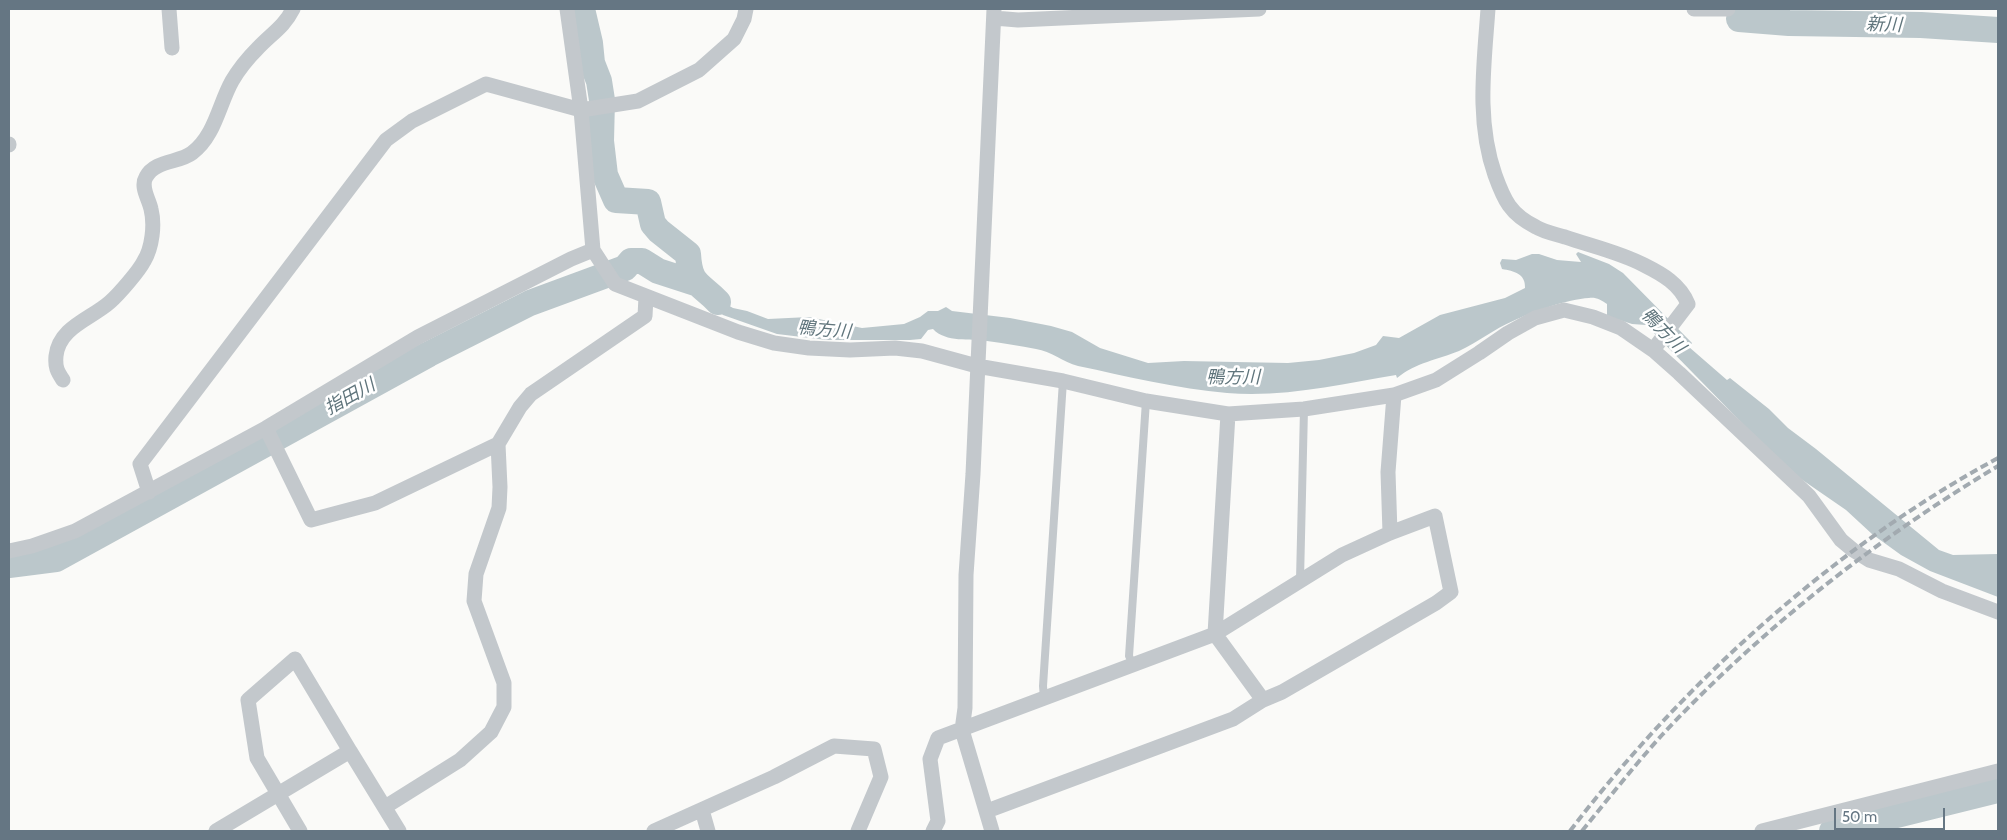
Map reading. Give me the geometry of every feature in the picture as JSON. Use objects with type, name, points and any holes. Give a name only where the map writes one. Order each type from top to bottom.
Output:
[{"type":"street","points":[[168,9],[172,48]]},
{"type":"street","points":[[63,380],[55,369],[56,353],[60,340],[72,327],[94,315],[111,301],[144,261],[151,242],[152,219],[144,182],[146,174],[164,163],[191,154],[206,139],[232,80],[258,48],[287,22],[293,9]]},
{"type":"street","points":[[567,9],[587,109],[596,254],[615,284],[738,332],[774,343],[834,349],[895,348],[922,351],[977,366],[1063,381],[1146,401],[1228,414],[1304,409],[1394,395],[1436,380],[1480,354],[1508,333],[1535,318],[1564,310],[1621,328],[1653,350],[1809,496],[1841,540],[1853,550],[1869,560],[1899,569],[1942,591],[1998,612]]},
{"type":"street","points":[[149,492],[140,464],[386,140],[412,121],[486,84],[587,109],[638,101],[699,70],[734,39],[744,19],[746,9]]},
{"type":"street","points":[[992,831],[962,730],[965,708],[966,574],[973,474],[994,14],[1018,20],[1260,9]]},
{"type":"street","points":[[1488,9],[1482,96],[1485,137],[1504,200],[1517,215],[1536,228],[1631,259],[1664,275],[1683,292],[1688,304],[1653,350]]},
{"type":"street","points":[[1694,9],[1728,9]]},
{"type":"street","points":[[9,551],[32,546],[75,531],[266,428],[418,337],[571,259],[596,254]]},
{"type":"street","points":[[385,808],[460,760],[491,732],[504,707],[504,683],[474,601],[476,574],[500,508],[498,444],[520,406],[532,394],[645,316],[646,297]]},
{"type":"street","points":[[1390,533],[1388,472],[1394,395]]},
{"type":"street","points":[[1228,414],[1215,634],[1263,700]]},
{"type":"street","points":[[266,428],[311,520],[375,503],[498,444]]},
{"type":"street","points":[[933,831],[938,821],[930,759],[938,738],[1215,634],[1342,555],[1390,533],[1435,516],[1451,592],[1436,603],[1282,692],[1263,700],[1233,719],[987,811]]},
{"type":"street","points":[[300,831],[277,795],[257,758],[248,700],[294,659],[398,831]]},
{"type":"street","points":[[654,831],[774,777],[834,746],[874,749],[881,777],[858,831]]},
{"type":"street","points":[[216,831],[350,751]]},
{"type":"street","points":[[1762,831],[1998,771]]},
{"type":"street","points":[[702,810],[708,831]]},
{"type":"lane","points":[[1044,698],[1043,686],[1063,381]]},
{"type":"lane","points":[[1133,665],[1129,656],[1146,401]]},
{"type":"lane","points":[[1300,580],[1304,409]]},
{"type":"water","points":[[1578,252],[1609,264],[1623,273],[1692,343],[1689,347],[1727,380],[1730,378],[1769,409],[1788,428],[1939,550],[1953,555],[1998,554],[1998,597],[1930,571],[1901,555],[1872,534],[1846,510],[1788,470],[1646,325],[1632,324],[1607,316],[1607,304],[1596,298],[1580,299],[1550,306],[1530,314],[1506,324],[1459,351],[1412,368],[1397,378],[1396,375],[1291,392],[1248,394],[1190,388],[1133,378],[1078,366],[1041,350],[980,340],[951,338],[933,329],[928,330],[921,339],[910,340],[827,340],[777,334],[723,315],[714,305],[688,284],[695,274],[704,286],[718,293],[726,304],[768,319],[809,317],[862,328],[904,324],[928,311],[938,311],[946,307],[952,311],[1010,318],[1051,326],[1072,332],[1100,348],[1148,363],[1184,361],[1288,363],[1319,360],[1354,353],[1376,345],[1383,336],[1399,338],[1440,315],[1505,298],[1525,288],[1524,279],[1521,276],[1515,272],[1502,269],[1500,263],[1502,259],[1516,260],[1532,254],[1539,254],[1557,260],[1581,262],[1576,254]]},
{"type":"waterway","name":"鴨方川","points":[[582,9],[590,43],[592,63],[599,81],[602,100],[601,141],[605,175],[616,200],[648,202],[653,224],[688,254],[693,278],[718,302]]},
{"type":"waterway","name":"新川","points":[[1739,19],[1789,23],[1921,25],[1998,30]]},
{"type":"waterway","name":"指田川","points":[[9,565],[56,559],[429,354],[530,303],[625,268],[631,261],[642,261],[658,271],[695,283]]},
{"type":"waterway","points":[[1832,831],[1998,790]]},
{"type":"railway","points":[[1570,831],[1614,776],[1661,723],[1765,622],[1820,576],[1878,533],[1937,493],[1998,458]]},
{"type":"railway","points":[[1582,831],[1662,735],[1738,659],[1779,623],[1908,524],[1998,466]]}]
